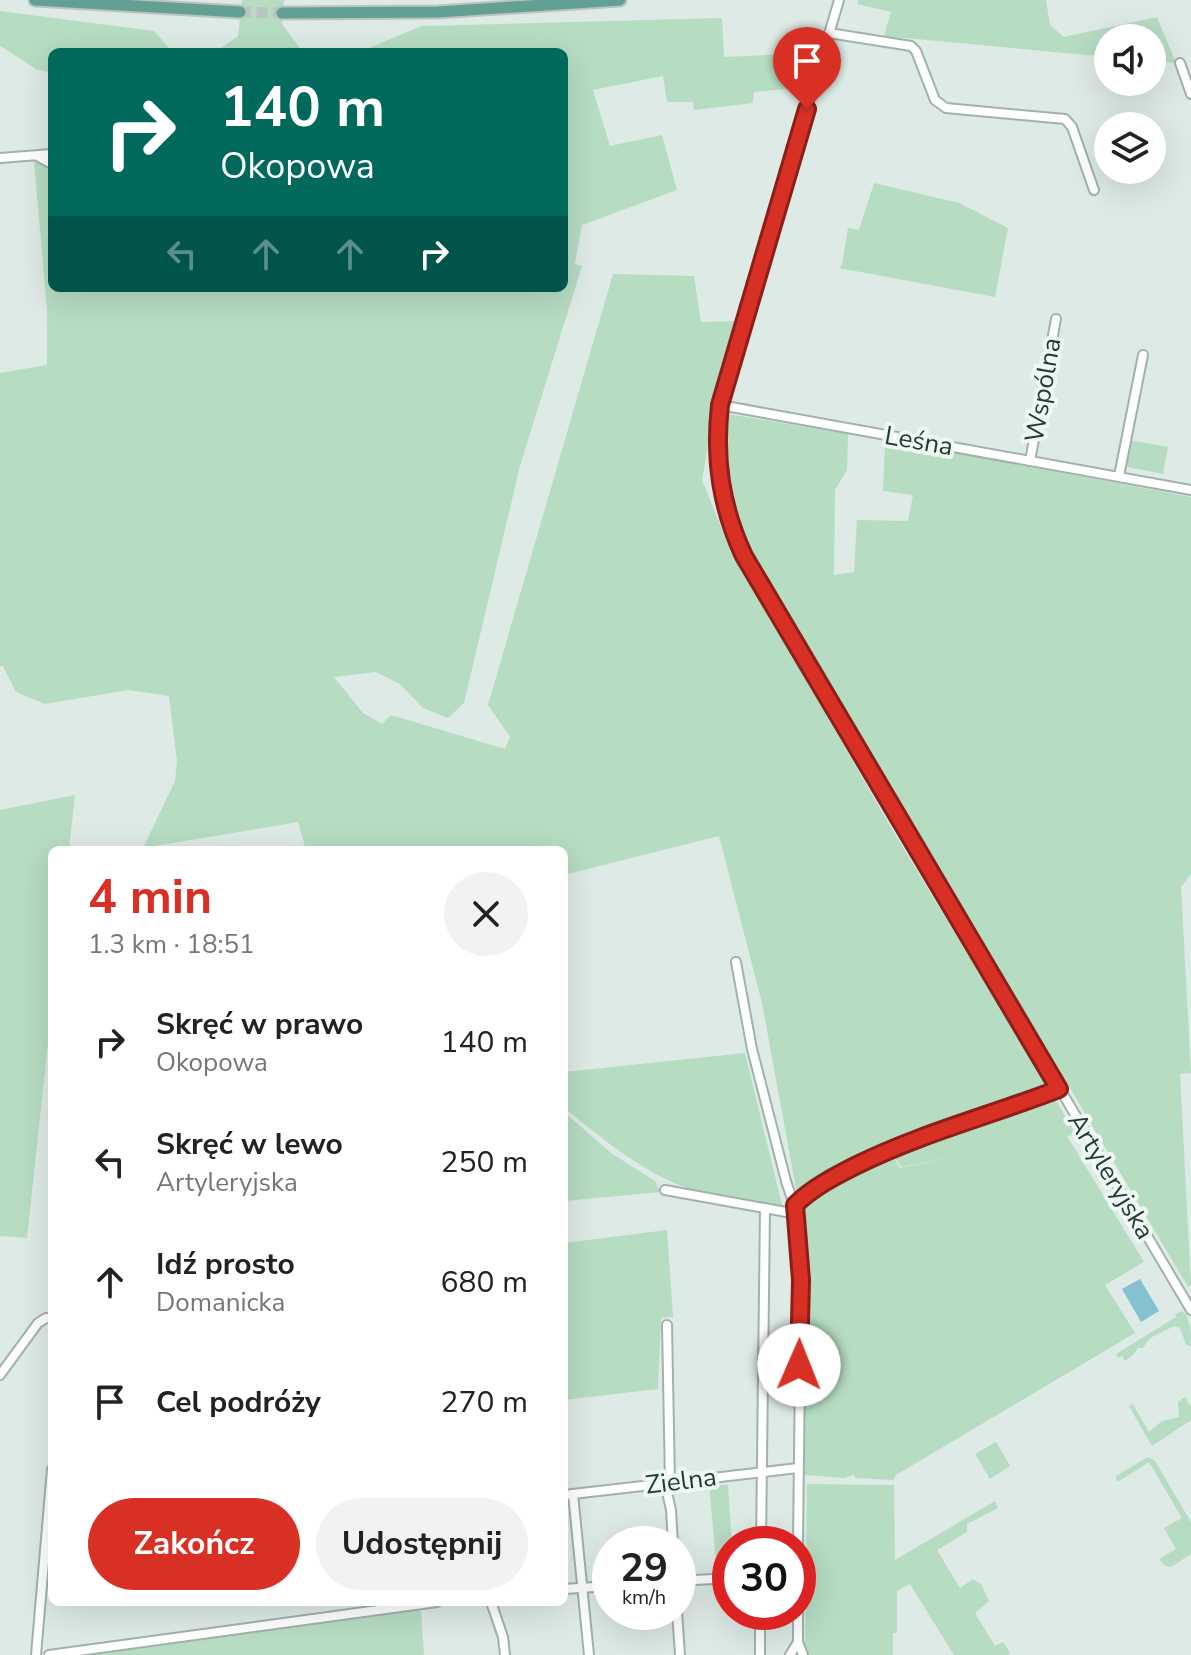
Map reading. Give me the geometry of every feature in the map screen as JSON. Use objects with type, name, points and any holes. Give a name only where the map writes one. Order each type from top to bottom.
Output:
[{"type":"main road","points":[[35,0],[240,12]]},
{"type":"main road","points":[[282,13],[451,12],[620,0]]},
{"type":"street","name":"Artyleryjska","points":[[839,0],[720,405],[719,479],[731,525],[744,556],[1191,1310]]},
{"type":"street","points":[[829,33],[911,46],[916,51],[935,100],[946,108],[1065,119],[1072,127],[1094,190]]},
{"type":"street","points":[[1180,63],[1191,94]]},
{"type":"street","points":[[0,158],[48,155]]},
{"type":"street","points":[[37,156],[48,162]]},
{"type":"street","name":"Wspólna","points":[[1030,461],[1056,319]]},
{"type":"street","points":[[1119,476],[1143,355]]},
{"type":"street","name":"Leśna","points":[[720,405],[1191,490]]},
{"type":"street","points":[[736,962],[752,1049],[796,1209],[801,1280],[798,1526]]},
{"type":"street","points":[[796,1209],[805,1195],[897,1145],[1059,1089]]},
{"type":"street","points":[[665,1190],[765,1208],[796,1209]]},
{"type":"street","points":[[761,1526],[765,1208]]},
{"type":"street","points":[[0,1375],[38,1323],[48,1318]]},
{"type":"street","points":[[667,1325],[667,1483],[672,1526]]},
{"type":"street","name":"Zielna","points":[[569,1494],[798,1468]]},
{"type":"street","points":[[569,1494],[589,1655]]},
{"type":"street","points":[[36,1655],[48,1562]]},
{"type":"street","points":[[568,1589],[592,1587]]},
{"type":"street","points":[[49,1655],[408,1606]]},
{"type":"street","points":[[492,1606],[503,1637],[505,1655]]},
{"type":"street","points":[[678,1630],[680,1655]]},
{"type":"street","points":[[760,1630],[760,1655]]},
{"type":"street","points":[[798,1630],[803,1655]]},
{"type":"street","points":[[790,1655],[798,1642]]},
{"type":"green space","points":[[242,0],[284,0],[282,24],[300,48],[222,48],[238,36]]},
{"type":"green space","points":[[859,0],[1046,0],[1050,25],[1064,37],[1094,31],[1094,56],[884,36],[891,12],[857,4]]},
{"type":"green space","points":[[0,11],[154,31],[169,48],[48,48],[48,72],[36,69],[0,46]]},
{"type":"green space","points":[[1157,17],[1160,24],[1124,24]]},
{"type":"green space","points":[[722,18],[724,57],[815,53],[806,87],[754,92],[753,103],[694,110],[693,102],[667,102],[663,76],[593,90],[610,146],[662,135],[677,190],[582,225],[575,264],[582,266],[520,466],[464,703],[448,718],[423,708],[400,684],[376,672],[334,677],[363,713],[382,724],[391,715],[505,749],[510,737],[488,705],[613,274],[694,276],[701,322],[739,321],[715,403],[702,480],[729,547],[896,836],[1076,1134],[1067,1136],[1144,1262],[1105,1285],[1135,1333],[896,1475],[893,1480],[855,1478],[854,1475],[844,1478],[804,1475],[803,1204],[878,1163],[894,1158],[900,1168],[960,1156],[901,1167],[888,1146],[797,1194],[762,1003],[719,836],[568,874],[568,846],[305,846],[298,822],[144,846],[175,781],[177,761],[169,696],[128,690],[45,704],[16,692],[3,666],[0,666],[0,373],[47,365],[47,309],[34,162],[48,167],[48,292],[568,292],[568,48],[369,48],[422,26]]},
{"type":"green space","points":[[1166,39],[1176,63],[1166,62]]},
{"type":"green space","points":[[874,183],[959,203],[1008,228],[995,297],[839,268],[848,228],[859,230]]},
{"type":"green space","points":[[728,414],[848,434],[847,470],[835,490],[834,575],[854,572],[857,520],[908,521],[913,495],[883,491],[885,440],[1191,497],[1191,874],[1181,887],[1191,1073],[1180,1074],[1191,1285],[1188,1287],[750,548],[738,515],[732,482]]},
{"type":"green space","points":[[1129,440],[1168,447],[1163,474],[1128,467],[1125,463]]},
{"type":"green space","points":[[75,795],[69,846],[48,846],[48,1043],[27,1238],[0,1236],[0,810]]},
{"type":"green space","points":[[745,1053],[783,1209],[692,1190],[626,1156],[568,1111],[568,1072]]},
{"type":"green space","points":[[568,1115],[611,1153],[655,1181],[660,1192],[568,1201]]},
{"type":"green space","points":[[667,1230],[673,1317],[661,1318],[658,1389],[568,1400],[568,1242]]},
{"type":"green space","points":[[1182,1311],[1189,1321],[1191,1347],[1186,1344],[1180,1328],[1174,1326],[1150,1338],[1143,1348],[1138,1348],[1125,1361],[1122,1356],[1118,1358],[1116,1354]]},
{"type":"green space","points":[[1185,1397],[1191,1407],[1191,1420],[1152,1446],[1129,1406],[1133,1404],[1149,1432],[1162,1421],[1179,1417],[1178,1402]]},
{"type":"green space","points":[[996,1442],[1010,1466],[990,1479],[975,1454]]},
{"type":"green space","points":[[1148,1457],[1155,1461],[1191,1522],[1191,1554],[1171,1567],[1165,1566],[1159,1559],[1176,1549],[1164,1528],[1182,1518],[1149,1462],[1116,1480],[1116,1476]]},
{"type":"green space","points":[[807,1484],[894,1485],[895,1560],[995,1501],[998,1508],[967,1524],[967,1532],[937,1550],[960,1588],[973,1579],[981,1584],[989,1601],[975,1613],[995,1646],[1003,1642],[1010,1653],[954,1655],[910,1584],[897,1591],[897,1633],[893,1633],[893,1655],[809,1655],[805,1630],[816,1630],[816,1526],[806,1526]]},
{"type":"green space","points":[[709,1485],[728,1485],[731,1526],[713,1526]]},
{"type":"green space","points":[[417,1608],[421,1611],[424,1655],[65,1655]]},
{"type":"water","points":[[1140,1279],[1159,1311],[1141,1322],[1122,1289]]},
{"type":"tunnel","points":[[240,12],[282,13]]},
{"type":"route","points":[[799,1365],[801,1280],[795,1205],[805,1195],[897,1145],[1059,1089],[744,556],[724,504],[717,456],[720,405],[807,109]]}]
